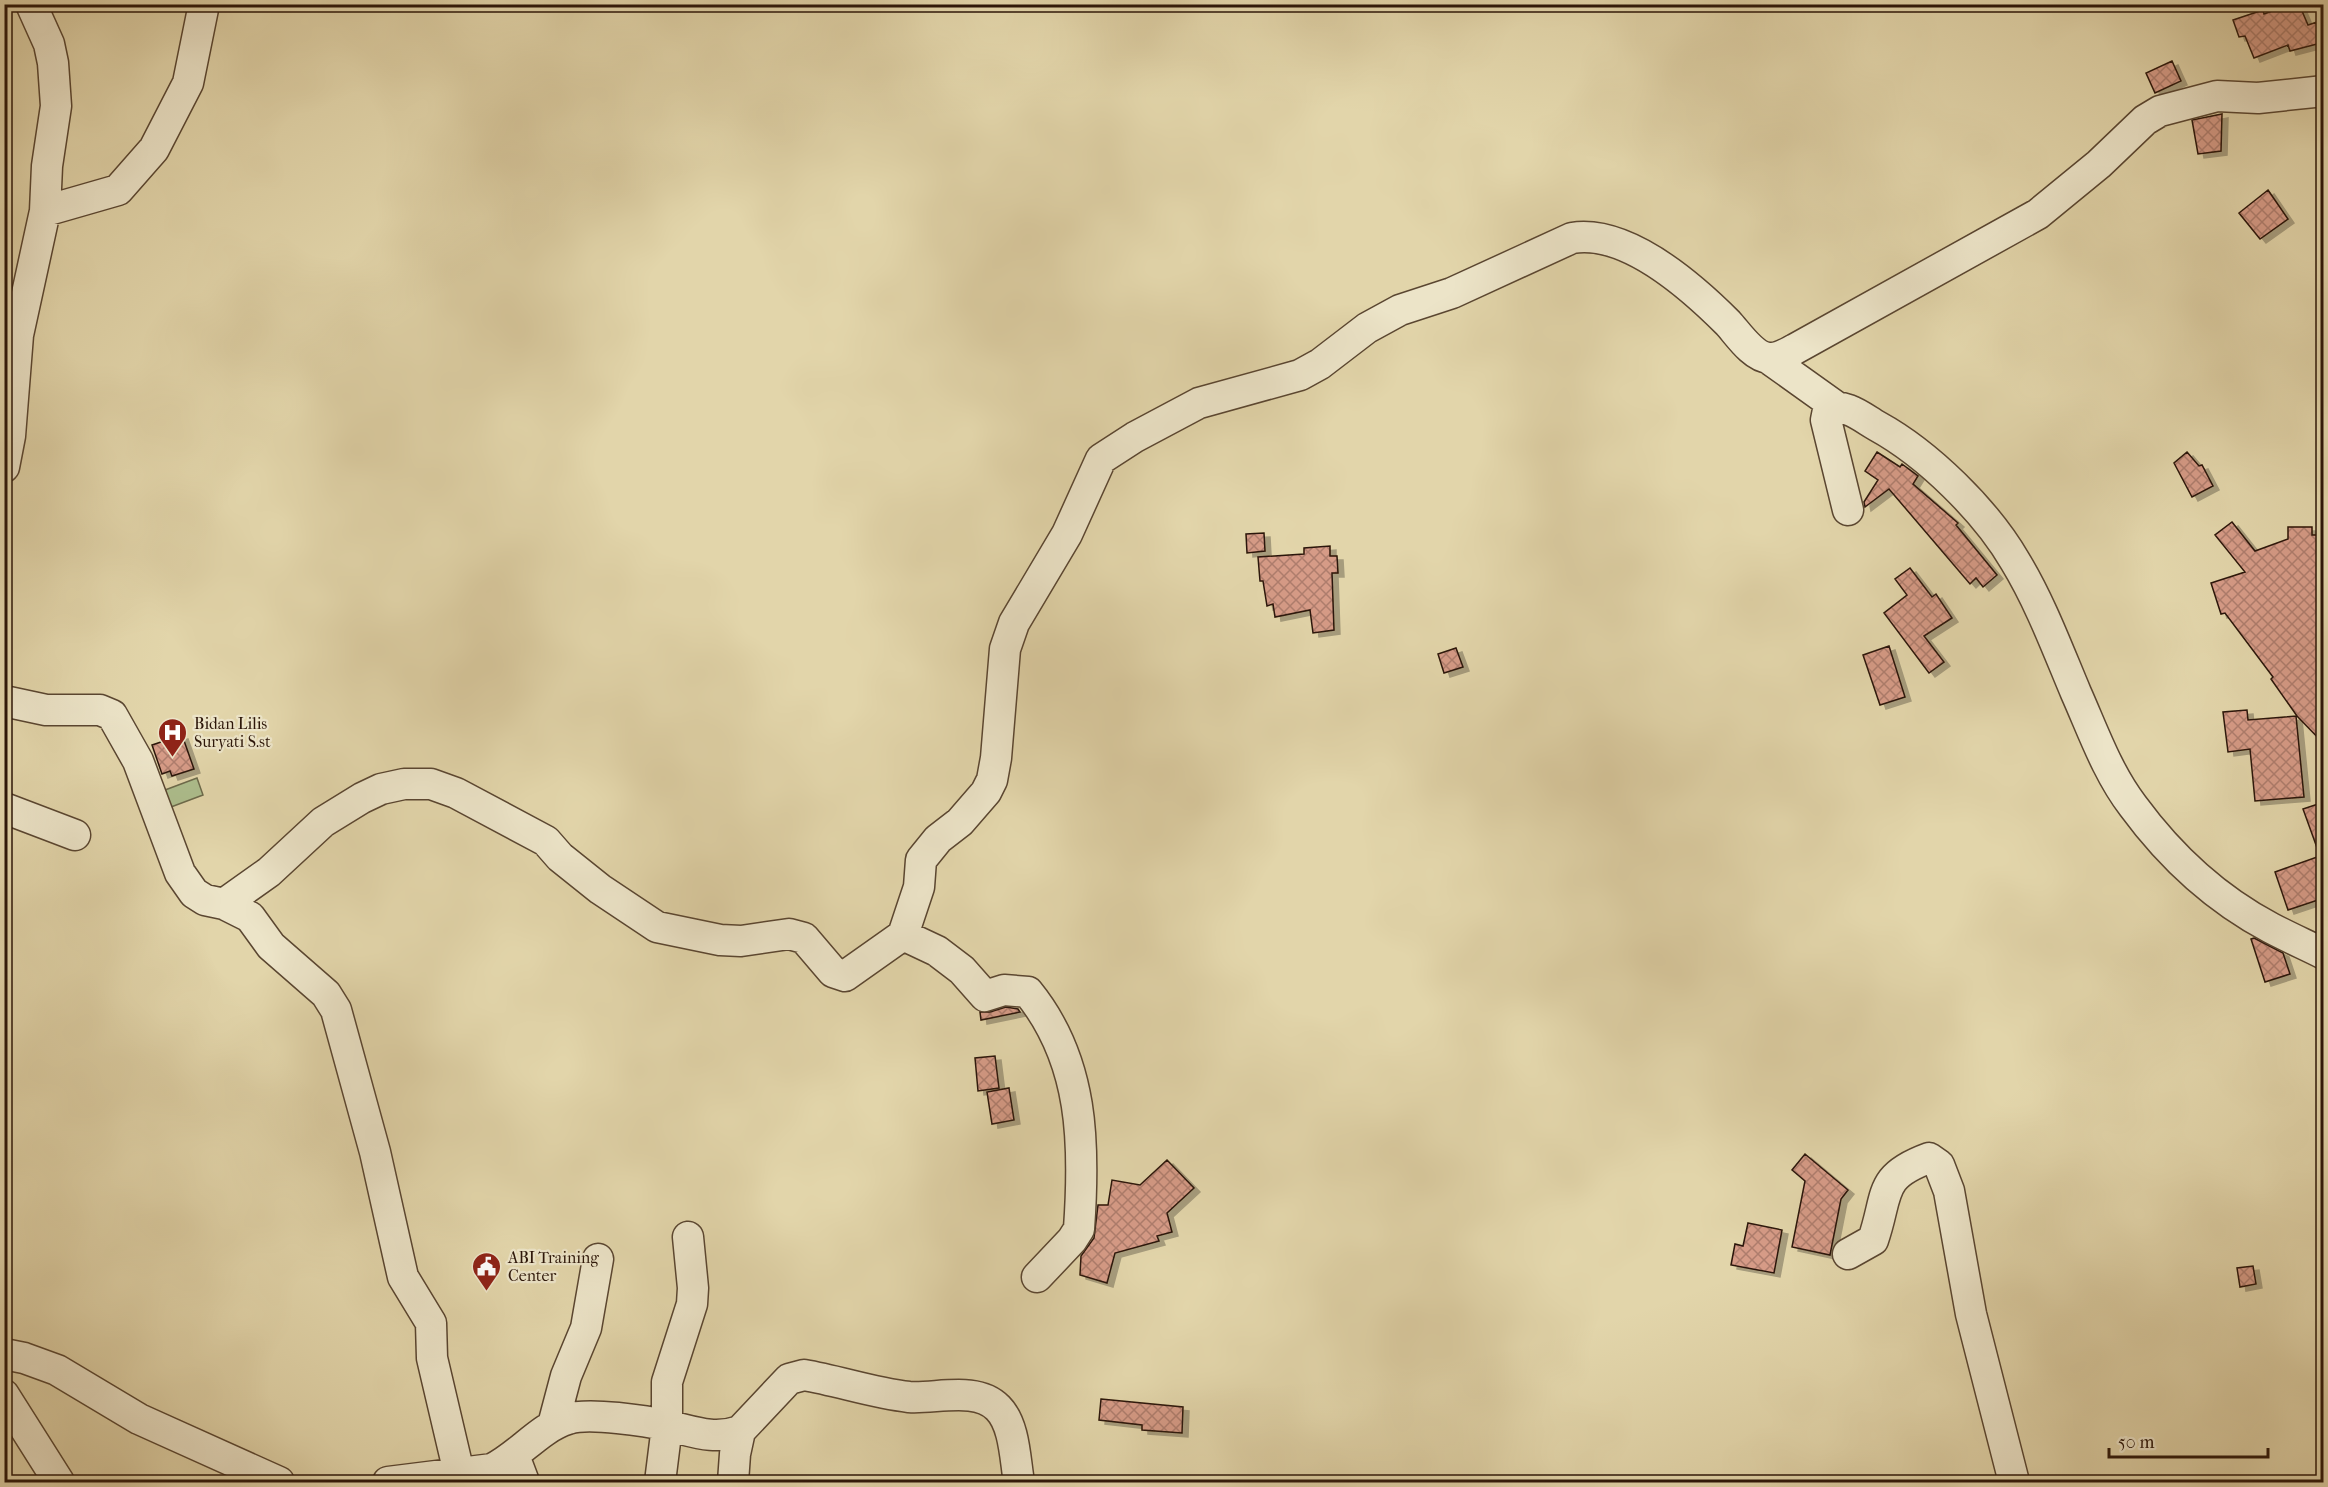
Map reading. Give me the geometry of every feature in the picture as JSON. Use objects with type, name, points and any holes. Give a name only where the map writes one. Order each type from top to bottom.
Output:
[{"type":"street","points":[[4,467],[10,436],[18,335],[45,211],[47,166],[56,106],[53,63],[49,44],[31,4]]},
{"type":"street","points":[[45,211],[118,190],[154,149],[188,83],[204,4]]},
{"type":"street","points":[[1768,358],[1795,350],[2038,214],[2099,164],[2145,120],[2160,111],[2217,96],[2258,98],[2324,92]]},
{"type":"street","points":[[224,904],[269,872],[323,822],[362,798],[381,789],[404,784],[431,784],[456,793],[546,841],[560,857],[600,890],[657,927],[720,940],[764,939],[789,934],[804,938],[833,972],[845,976],[903,934],[919,887],[921,860],[938,839],[960,822],[986,792],[992,780],[1003,702],[1005,649],[1014,623],[1058,551],[1101,459],[1199,403],[1300,375],[1320,364],[1367,328],[1400,310],[1452,293],[1572,238],[1583,237],[1630,249],[1648,257],[1719,314],[1756,353],[1768,358],[1838,408]]},
{"type":"street","points":[[1848,510],[1826,420],[1828,410],[1838,408],[1847,409],[1905,441],[1966,497],[2015,560],[2048,626],[2113,778],[2134,807],[2184,866],[2209,887],[2270,928],[2324,954]]},
{"type":"street","points":[[4,701],[46,711],[100,710],[112,715],[138,762],[184,882],[200,897],[224,904],[250,917],[277,952],[326,994],[336,1010],[375,1152],[404,1277],[431,1323],[432,1358],[459,1473]]},
{"type":"street","points":[[4,808],[75,835]]},
{"type":"street","points":[[903,934],[937,951],[962,970],[985,996],[1004,990],[1028,992],[1045,1014],[1073,1080],[1080,1114],[1079,1229],[1072,1240],[1037,1277]]},
{"type":"street","points":[[1848,1254],[1873,1240],[1889,1183],[1898,1172],[1929,1158],[1939,1165],[1949,1191],[1971,1314],[2014,1482]]},
{"type":"street","points":[[660,1482],[667,1426],[667,1382],[692,1304],[693,1288],[688,1238]]},
{"type":"street","points":[[388,1482],[459,1473],[516,1472],[553,1425],[566,1376],[586,1328],[598,1259]]},
{"type":"street","points":[[4,1354],[24,1358],[57,1370],[139,1419],[279,1482]]},
{"type":"street","points":[[553,1425],[570,1418],[594,1416],[667,1426],[705,1436],[720,1437],[740,1431],[784,1384],[797,1376],[816,1377],[908,1397],[976,1397],[994,1404],[1007,1423],[1019,1482]]},
{"type":"street","points":[[4,1395],[58,1482]]},
{"type":"street","points":[[733,1482],[735,1454],[740,1431]]},
{"type":"green space","points":[[197,778],[203,795],[171,807],[165,790]]},
{"type":"building","points":[[2291,4],[2299,4],[2308,25],[2317,22],[2321,43],[2290,51],[2288,45],[2254,58],[2245,36],[2239,37],[2233,20],[2263,10],[2264,14]]},
{"type":"building","points":[[2172,61],[2181,81],[2155,93],[2146,73]]},
{"type":"building","points":[[2222,114],[2221,151],[2198,154],[2192,120]]},
{"type":"building","points":[[2268,190],[2288,219],[2260,239],[2239,213]]},
{"type":"building","points":[[1877,452],[1900,467],[1902,464],[1918,476],[1913,484],[1958,523],[1956,525],[1997,575],[1983,587],[1976,578],[1970,584],[1889,489],[1865,507],[1864,502],[1878,480],[1865,471]]},
{"type":"building","points":[[2187,452],[2199,466],[2202,465],[2213,486],[2192,497],[2174,463]]},
{"type":"building","points":[[2232,522],[2255,551],[2288,539],[2288,527],[2312,527],[2312,535],[2324,535],[2324,744],[2297,716],[2271,679],[2273,677],[2225,613],[2221,614],[2211,583],[2245,572],[2215,535]]},
{"type":"building","points":[[1264,533],[1265,551],[1247,553],[1246,534]]},
{"type":"building","points":[[1330,546],[1330,556],[1337,556],[1338,573],[1332,573],[1334,630],[1313,633],[1310,610],[1275,617],[1273,604],[1267,606],[1263,581],[1260,581],[1258,557],[1304,554],[1304,548]]},
{"type":"building","points":[[1910,568],[1932,597],[1936,594],[1952,618],[1924,636],[1944,662],[1929,673],[1884,613],[1907,595],[1895,579]]},
{"type":"building","points":[[1889,646],[1905,697],[1880,705],[1863,655]]},
{"type":"building","points":[[1456,648],[1463,667],[1444,673],[1438,654]]},
{"type":"building","points":[[2247,710],[2248,720],[2296,716],[2304,797],[2255,801],[2250,749],[2228,752],[2223,712]]},
{"type":"building","name":"Bidan Lilis Suryati S.st","points":[[182,735],[194,769],[172,776],[170,771],[162,774],[152,745]]},
{"type":"building","points":[[2324,802],[2324,898],[2288,910],[2275,872],[2320,856],[2303,809]]},
{"type":"building","points":[[2254,938],[2283,953],[2290,974],[2265,982],[2251,939]]},
{"type":"building","points":[[1006,1007],[1018,1009],[1020,1012],[981,1020],[980,1012],[990,1012]]},
{"type":"building","points":[[995,1056],[999,1088],[978,1091],[975,1058]]},
{"type":"building","points":[[1009,1088],[1014,1120],[992,1124],[987,1092]]},
{"type":"building","points":[[1805,1154],[1848,1190],[1841,1199],[1830,1255],[1792,1247],[1805,1181],[1792,1170]]},
{"type":"building","points":[[1167,1160],[1194,1188],[1167,1213],[1172,1232],[1157,1236],[1159,1241],[1115,1253],[1107,1283],[1080,1275],[1081,1256],[1094,1238],[1098,1205],[1108,1205],[1112,1180],[1140,1185]]},
{"type":"building","points":[[1748,1223],[1782,1230],[1774,1273],[1731,1265],[1735,1244],[1743,1246]]},
{"type":"building","points":[[2253,1266],[2256,1284],[2240,1287],[2237,1268]]},
{"type":"building","points":[[1101,1399],[1183,1407],[1182,1433],[1142,1430],[1142,1425],[1099,1420]]},
{"type":"place","name":"Bidan Lilis Suryati S.st","points":[[173,758]]},
{"type":"place","name":"ABI Training Center","points":[[487,1292]]}]
